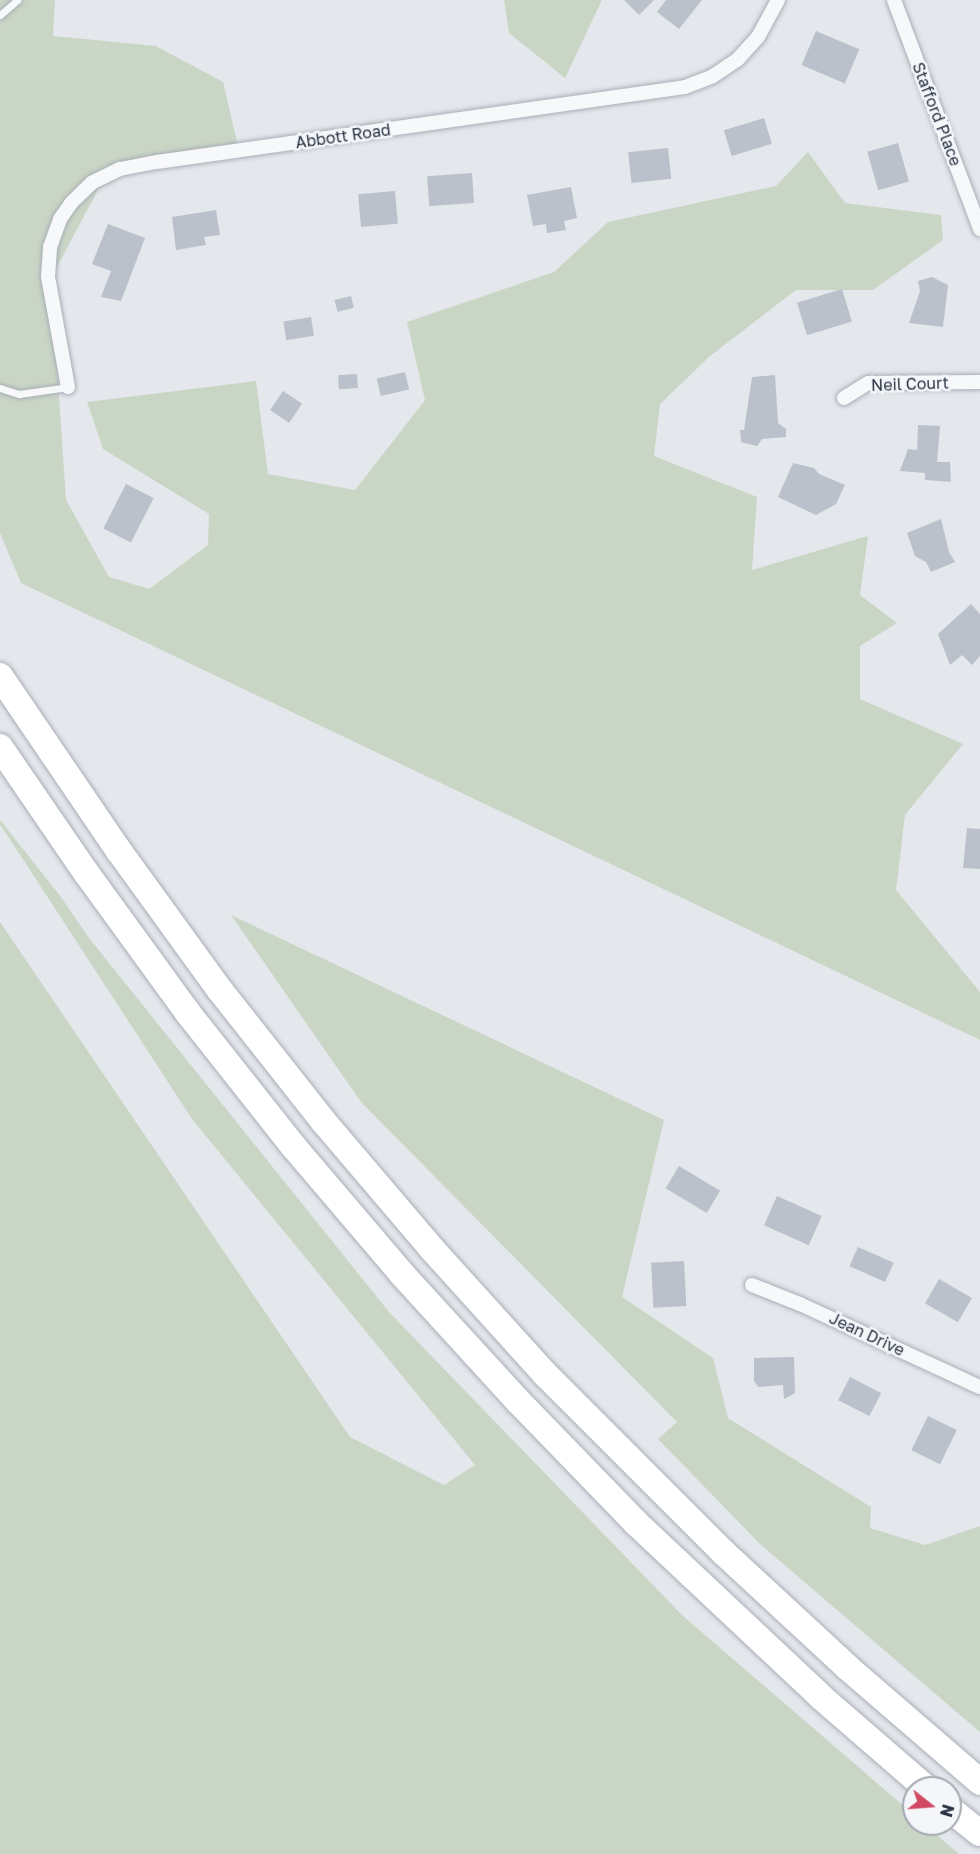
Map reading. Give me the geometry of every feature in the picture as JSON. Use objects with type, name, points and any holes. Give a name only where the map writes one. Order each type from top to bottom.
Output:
[{"type":"highway","points":[[0,676],[119,851],[219,989],[324,1122],[439,1257],[545,1374],[723,1552],[847,1667],[980,1782]]},
{"type":"highway","points":[[0,747],[87,874],[188,1013],[307,1163],[438,1315],[576,1462],[658,1545],[813,1690],[912,1776]]},
{"type":"highway","points":[[962,1819],[980,1833]]},
{"type":"street","name":"Abbott Road","points":[[68,387],[48,277],[50,247],[60,219],[71,203],[93,182],[120,169],[157,162],[685,87],[713,76],[738,60],[769,20],[778,0]]},
{"type":"street","name":"Stafford Place","points":[[894,0],[980,229]]},
{"type":"street","name":"Neil Court","points":[[844,398],[868,383],[980,382]]},
{"type":"street","name":"Jean Drive","points":[[752,1285],[800,1304],[980,1387]]},
{"type":"lane","points":[[0,15],[17,0]]},
{"type":"lane","points":[[0,388],[19,394],[68,387]]},
{"type":"green space","points":[[0,0],[55,0],[53,36],[156,46],[223,82],[239,150],[107,173],[51,278],[66,500],[109,577],[149,589],[208,545],[209,514],[103,449],[87,402],[256,381],[268,474],[355,490],[425,400],[407,322],[554,272],[608,222],[776,186],[808,152],[845,203],[941,215],[943,240],[873,290],[796,290],[710,356],[660,404],[654,456],[757,497],[752,570],[868,536],[860,595],[897,623],[860,646],[860,699],[963,744],[905,815],[896,890],[980,992],[980,1040],[21,583],[0,533]]},
{"type":"green space","points":[[504,0],[602,0],[565,78],[509,33]]},
{"type":"green space","points":[[0,820],[61,897],[89,938],[389,1312],[682,1615],[902,1805],[902,1836],[938,1836],[959,1854],[0,1854],[0,922],[350,1437],[444,1485],[475,1465],[192,1119],[0,824]]},
{"type":"green space","points":[[231,915],[664,1120],[622,1297],[713,1358],[728,1418],[871,1507],[870,1528],[925,1545],[980,1526],[980,1732],[761,1545],[658,1439],[677,1422],[361,1102]]},
{"type":"building","points":[[624,0],[654,0],[639,15]]},
{"type":"building","points":[[666,0],[702,0],[679,29],[657,12]]},
{"type":"building","points":[[816,31],[859,49],[845,83],[802,65]]},
{"type":"building","points":[[764,118],[772,144],[732,156],[724,130]]},
{"type":"building","points":[[898,143],[909,181],[878,190],[867,152]]},
{"type":"building","points":[[668,148],[671,179],[631,183],[628,152]]},
{"type":"building","points":[[472,173],[474,203],[429,206],[427,176]]},
{"type":"building","points":[[571,187],[577,218],[564,221],[566,230],[547,233],[546,224],[533,226],[527,195]]},
{"type":"building","points":[[395,191],[398,224],[361,227],[358,194]]},
{"type":"building","points":[[216,210],[220,235],[204,237],[206,245],[176,250],[172,217]]},
{"type":"building","points":[[108,224],[145,238],[121,301],[101,297],[111,271],[92,264]]},
{"type":"building","points":[[932,277],[948,285],[943,327],[909,323],[920,291],[918,281]]},
{"type":"building","points":[[842,289],[852,322],[807,335],[797,303]]},
{"type":"building","points":[[351,296],[354,308],[337,312],[335,300]]},
{"type":"building","points":[[311,317],[314,336],[286,340],[283,321]]},
{"type":"building","points":[[405,372],[409,390],[381,396],[377,379]]},
{"type":"building","points":[[357,374],[358,388],[339,389],[338,375]]},
{"type":"building","points":[[775,375],[778,423],[786,429],[786,437],[762,439],[757,446],[741,442],[740,430],[744,430],[752,377]]},
{"type":"building","points":[[283,391],[302,404],[289,423],[270,410]]},
{"type":"building","points":[[918,425],[940,426],[937,462],[950,462],[951,482],[925,480],[925,473],[900,471],[908,449],[917,450]]},
{"type":"building","points":[[793,463],[814,468],[819,474],[845,485],[836,504],[816,515],[778,497]]},
{"type":"building","points":[[126,484],[154,498],[131,543],[103,529]]},
{"type":"building","points":[[941,519],[949,552],[955,562],[931,572],[926,562],[915,556],[907,533]]},
{"type":"building","points":[[971,604],[980,614],[980,656],[972,665],[962,655],[950,665],[938,634]]},
{"type":"building","points":[[967,828],[980,829],[980,869],[963,868]]},
{"type":"building","points":[[679,1166],[720,1191],[707,1213],[666,1188]]},
{"type":"building","points":[[777,1196],[822,1216],[809,1245],[764,1225]]},
{"type":"building","points":[[858,1247],[894,1263],[885,1282],[849,1266]]},
{"type":"building","points":[[684,1261],[686,1306],[653,1308],[651,1263]]},
{"type":"building","points":[[939,1279],[972,1298],[958,1322],[925,1303]]},
{"type":"building","points":[[794,1357],[795,1393],[784,1399],[783,1385],[758,1387],[754,1381],[754,1358]]},
{"type":"building","points":[[850,1377],[881,1393],[869,1416],[838,1400]]},
{"type":"building","points":[[928,1416],[957,1430],[940,1464],[911,1450]]}]
